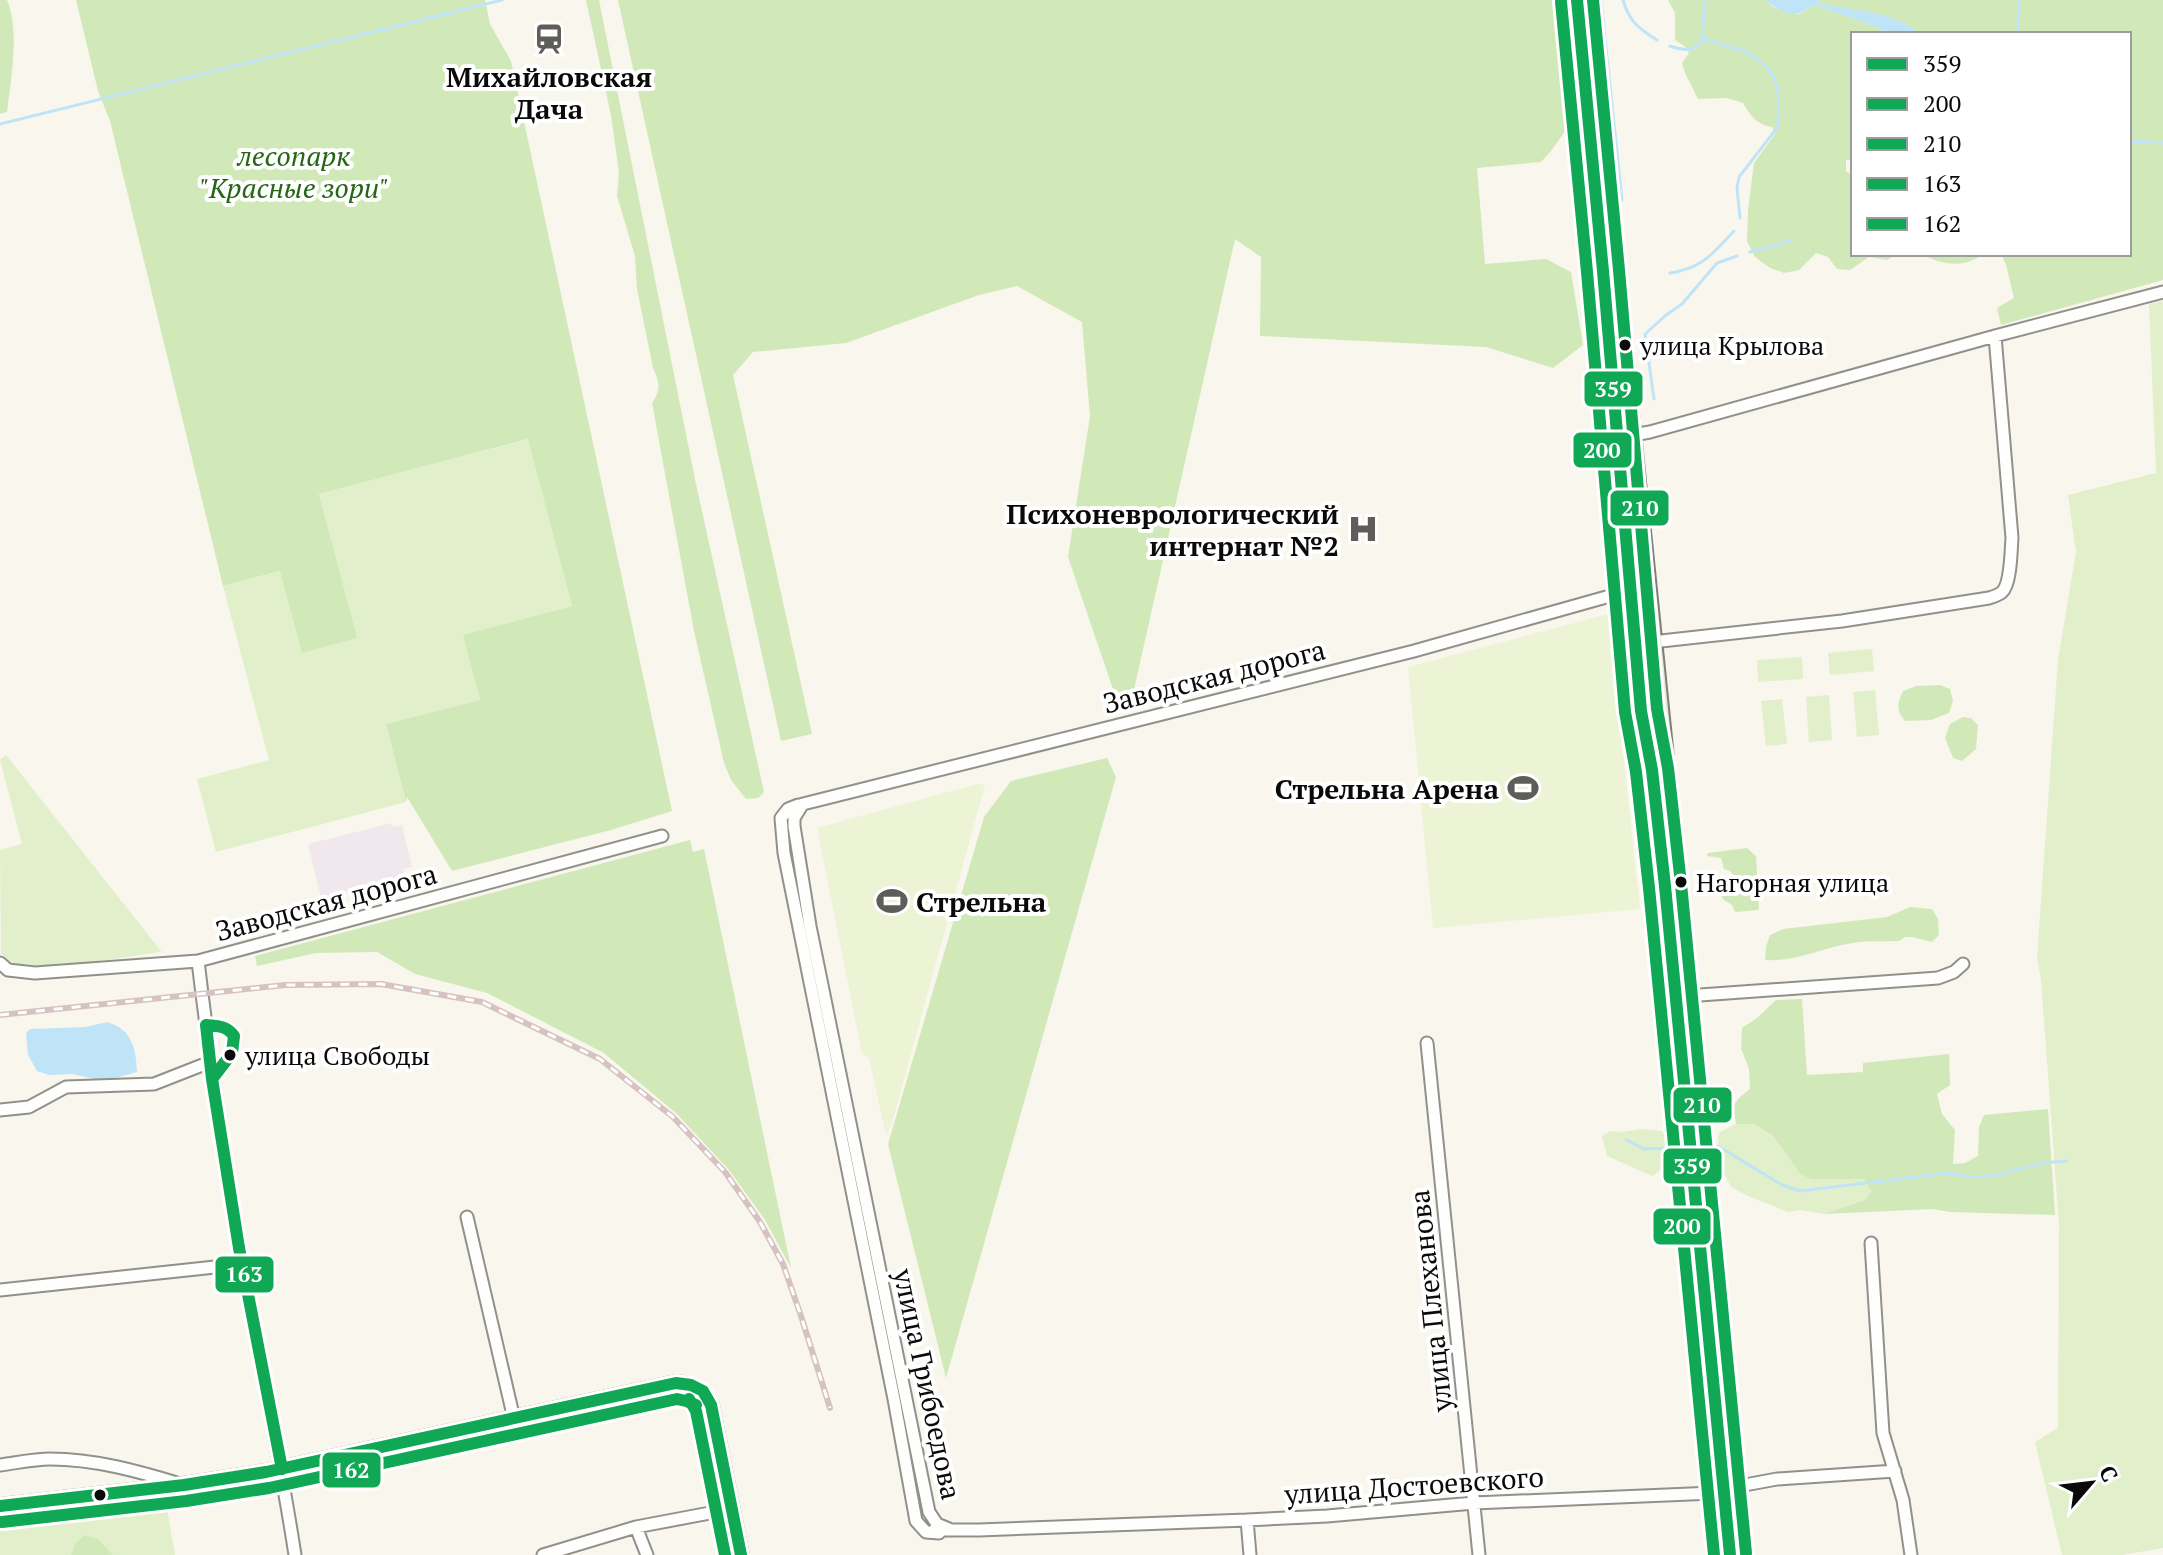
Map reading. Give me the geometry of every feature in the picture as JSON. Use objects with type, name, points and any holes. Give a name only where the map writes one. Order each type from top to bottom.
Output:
[{"type":"main road","points":[[1577,0],[1603,271],[1625,436]]},
{"type":"main road","points":[[1588,0],[1639,592],[1641,711],[1652,770],[1729,1488],[1741,1555]]},
{"type":"main road","points":[[1639,592],[1652,642],[1686,996],[1729,1488],[1730,1555]]},
{"type":"street","points":[[1625,436],[1656,431],[2163,292]]},
{"type":"street","points":[[1652,642],[1842,621],[1989,598],[2002,592],[2012,538],[1995,336]]},
{"type":"street","name":"Заводская дорога","points":[[798,807],[1414,651],[1617,594],[1639,592]]},
{"type":"street","name":"улица Грибоедова","points":[[798,807],[794,826],[810,926],[926,1499],[932,1518],[952,1531]]},
{"type":"street","name":"Заводская дорога","points":[[0,963],[8,970],[35,973],[198,961],[662,836]]},
{"type":"street","points":[[198,961],[212,1079],[295,1555]]},
{"type":"street","points":[[1686,996],[1938,978],[1954,972],[1963,964]]},
{"type":"street","points":[[206,1025],[230,1031],[236,1047],[212,1079]]},
{"type":"street","name":"улица Плеханова","points":[[1427,1043],[1479,1555]]},
{"type":"street","points":[[0,1110],[29,1107],[66,1087],[154,1084],[210,1062]]},
{"type":"street","points":[[467,1217],[514,1419]]},
{"type":"street","points":[[1871,1243],[1883,1433],[1903,1500],[1911,1555]]},
{"type":"street","points":[[0,1290],[243,1264]]},
{"type":"street","points":[[0,1506],[184,1485],[282,1469],[676,1383],[703,1391],[711,1405],[741,1555]]},
{"type":"street","points":[[0,1465],[50,1459],[92,1462],[184,1485]]},
{"type":"street","name":"улица Достоевского","points":[[934,1530],[1247,1520],[1474,1503],[1714,1493],[1777,1479],[1895,1471]]},
{"type":"street","points":[[543,1555],[636,1527],[731,1509]]},
{"type":"street","points":[[1247,1520],[1250,1555]]},
{"type":"street","points":[[636,1527],[647,1555]]},
{"type":"shaded area","points":[[392,823],[393,827],[402,825],[412,867],[403,869],[405,878],[321,898],[308,844]]},
{"type":"green space","points":[[0,0],[7,0],[14,40],[7,112],[0,114]]},
{"type":"green space","name":"лесопарк \"Красные зори\"","points":[[76,0],[485,0],[490,24],[511,61],[672,811],[452,871],[407,797],[406,802],[386,724],[480,700],[463,635],[572,606],[528,439],[319,494],[357,638],[302,653],[280,571],[223,586],[110,121],[98,91]]},
{"type":"green space","points":[[586,0],[599,0],[696,484],[764,792],[758,798],[746,799],[731,780],[724,763],[694,631],[652,403],[658,382],[637,289],[635,256],[617,196],[619,173],[611,115]]},
{"type":"green space","points":[[618,0],[1561,0],[1573,120],[1541,162],[1477,168],[1485,264],[1546,259],[1571,272],[1583,345],[1553,368],[1486,347],[1260,336],[1261,257],[1235,239],[1133,694],[1116,698],[1068,557],[1090,416],[1082,322],[1017,286],[979,295],[846,343],[753,352],[733,375],[812,734],[781,741]]},
{"type":"green space","points":[[1668,0],[1766,0],[1774,8],[1799,14],[1815,5],[1886,32],[1851,32],[1851,160],[1846,160],[1846,171],[1851,174],[1851,256],[1894,256],[1887,260],[1869,257],[1850,270],[1837,269],[1828,257],[1816,253],[1799,270],[1784,273],[1755,257],[1747,241],[1754,163],[1775,134],[1772,127],[1754,119],[1743,103],[1727,98],[1698,99],[1682,63],[1689,53],[1675,40],[1675,13]]},
{"type":"green space","points":[[1818,0],[2163,0],[2163,280],[2001,325],[1997,308],[2014,298],[2002,256],[2131,256],[2131,32],[1917,32],[1886,16],[1821,4]]},
{"type":"green space","points":[[1927,256],[1981,256],[1969,262],[1953,264]]},
{"type":"green space","points":[[2163,301],[2163,1548],[2122,1555],[2062,1555],[2035,1442],[2058,1428],[2059,1225],[2037,958],[2058,660],[2076,552],[2068,495],[2156,473],[2149,304]]},
{"type":"green space","points":[[529,439],[572,606],[464,635],[480,700],[386,724],[406,802],[216,852],[197,779],[269,760],[223,586],[281,571],[356,638],[319,494]]},
{"type":"green space","name":"Стрельна Арена","points":[[1608,614],[1640,909],[1433,928],[1408,667]]},
{"type":"green space","points":[[1872,649],[1874,671],[1830,675],[1828,653]]},
{"type":"green space","points":[[1802,657],[1803,679],[1758,682],[1757,660]]},
{"type":"green space","points":[[1940,685],[1950,689],[1953,701],[1949,713],[1931,720],[1905,721],[1898,707],[1903,691],[1916,686]]},
{"type":"green space","points":[[1875,690],[1879,735],[1857,737],[1853,692]]},
{"type":"green space","points":[[1829,695],[1832,740],[1809,742],[1806,697]]},
{"type":"green space","points":[[1782,699],[1787,744],[1766,746],[1761,701]]},
{"type":"green space","points":[[1963,717],[1971,718],[1978,725],[1976,749],[1962,761],[1953,758],[1945,738],[1950,724]]},
{"type":"green space","points":[[6,755],[161,952],[41,966],[11,962],[1,954],[0,850],[22,844],[0,760]]},
{"type":"green space","points":[[1107,758],[1116,777],[946,1378],[888,1144],[984,817],[1011,781]]},
{"type":"green space","name":"Стрельна","points":[[977,784],[985,785],[886,1135],[869,1058],[862,1054],[817,828]]},
{"type":"green space","points":[[690,840],[693,852],[704,849],[791,1268],[765,1220],[729,1170],[677,1114],[604,1053],[487,993],[415,974],[377,952],[316,953],[257,966],[255,956]]},
{"type":"green space","points":[[1747,848],[1756,856],[1759,909],[1735,912],[1720,894],[1734,882],[1734,876],[1724,869],[1721,858],[1707,856],[1708,853]]},
{"type":"green space","points":[[1910,907],[1932,909],[1938,919],[1939,935],[1932,942],[1905,937],[1899,941],[1853,943],[1797,957],[1765,960],[1770,935],[1783,929],[1887,917]]},
{"type":"green space","points":[[1802,999],[1807,1075],[1863,1072],[1863,1063],[1949,1054],[1950,1085],[1937,1094],[1942,1114],[1955,1130],[1953,1164],[1965,1163],[1978,1156],[1979,1127],[1984,1115],[2048,1109],[2055,1215],[1932,1209],[1824,1214],[1865,1200],[1871,1191],[1864,1179],[1811,1179],[1801,1175],[1773,1136],[1754,1124],[1736,1124],[1733,1106],[1750,1089],[1749,1069],[1741,1048],[1742,1028],[1776,1000]]},
{"type":"green space","points":[[1736,1124],[1754,1124],[1773,1136],[1801,1175],[1811,1179],[1864,1179],[1871,1191],[1865,1200],[1824,1214],[1801,1210],[1788,1212],[1748,1196],[1731,1187],[1719,1154],[1720,1132]]},
{"type":"green space","points":[[1610,1131],[1662,1131],[1671,1145],[1669,1161],[1652,1176],[1607,1156],[1602,1136]]},
{"type":"green space","points":[[167,1509],[175,1555],[113,1555],[99,1540],[75,1544],[71,1555],[0,1555],[0,1527]]},
{"type":"green space","points":[[85,1535],[99,1540],[113,1555],[71,1555],[75,1544]]},
{"type":"water","points":[[1766,0],[1818,0],[1821,4],[1886,16],[1917,32],[1886,32],[1815,5],[1797,13],[1778,9]]},
{"type":"water","points":[[107,1022],[122,1029],[131,1041],[137,1072],[104,1081],[72,1074],[49,1075],[37,1071],[28,1055],[26,1033],[30,1029],[85,1027]]},
{"type":"waterway","points":[[0,124],[502,0]]},
{"type":"waterway","points":[[1601,0],[1622,200]]},
{"type":"waterway","points":[[1623,0],[1636,24],[1657,40]]},
{"type":"waterway","points":[[1705,0],[1704,39],[1750,53],[1770,71],[1778,88],[1777,128],[1739,177],[1740,218]]},
{"type":"waterway","points":[[2018,32],[2019,0]]},
{"type":"waterway","points":[[1670,46],[1688,49],[1704,39]]},
{"type":"waterway","points":[[2131,141],[2163,143]]},
{"type":"waterway","points":[[1670,273],[1699,264],[1734,231]]},
{"type":"waterway","points":[[1750,252],[1790,241]]},
{"type":"waterway","points":[[1654,399],[1645,334],[1682,304],[1717,263],[1737,256]]},
{"type":"waterway","points":[[1627,1140],[1644,1149],[1670,1148]]},
{"type":"waterway","points":[[1718,1146],[1782,1185],[1800,1191],[1948,1173],[1991,1176],[2066,1161]]},
{"type":"railway","points":[[0,1015],[285,985],[381,984],[482,1002],[600,1059],[673,1117],[725,1172],[760,1222],[783,1264],[830,1408]]},
{"type":"transit line","name":"359","points":[[1577,0],[1641,711],[1652,770],[1665,886],[1730,1555]]},
{"type":"transit line","name":"210","points":[[1593,0],[1657,709],[1668,768],[1681,884],[1746,1553]]},
{"type":"transit line","name":"200","points":[[1561,2],[1625,712],[1636,772],[1649,888],[1714,1555]]},
{"type":"transit line","name":"163","points":[[206,1025],[225,1028],[234,1036],[232,1053],[212,1079],[206,1025]]},
{"type":"transit line","name":"163","points":[[212,1079],[239,1248],[282,1469]]},
{"type":"transit line","name":"163","points":[[0,1506],[184,1485],[266,1472],[676,1383],[703,1391]]},
{"type":"transit line","name":"163","points":[[703,1391],[711,1405],[741,1555]]},
{"type":"transit line","name":"162","points":[[2,1522],[186,1501],[269,1488],[677,1399],[696,1405]]},
{"type":"transit line","name":"162","points":[[689,1399],[696,1411],[725,1555]]},
{"type":"place","name":"Михайловская Дача","points":[[549,39]]},
{"type":"place","name":"улица Крылова","points":[[1625,345]]},
{"type":"place","name":"Психоневрологический интернат №2","points":[[1363,529]]},
{"type":"place","name":"Стрельна Арена","points":[[1523,788]]},
{"type":"place","name":"Нагорная улица","points":[[1681,882]]},
{"type":"place","name":"Стрельна","points":[[892,901]]},
{"type":"place","name":"улица Свободы","points":[[230,1055]]}]
